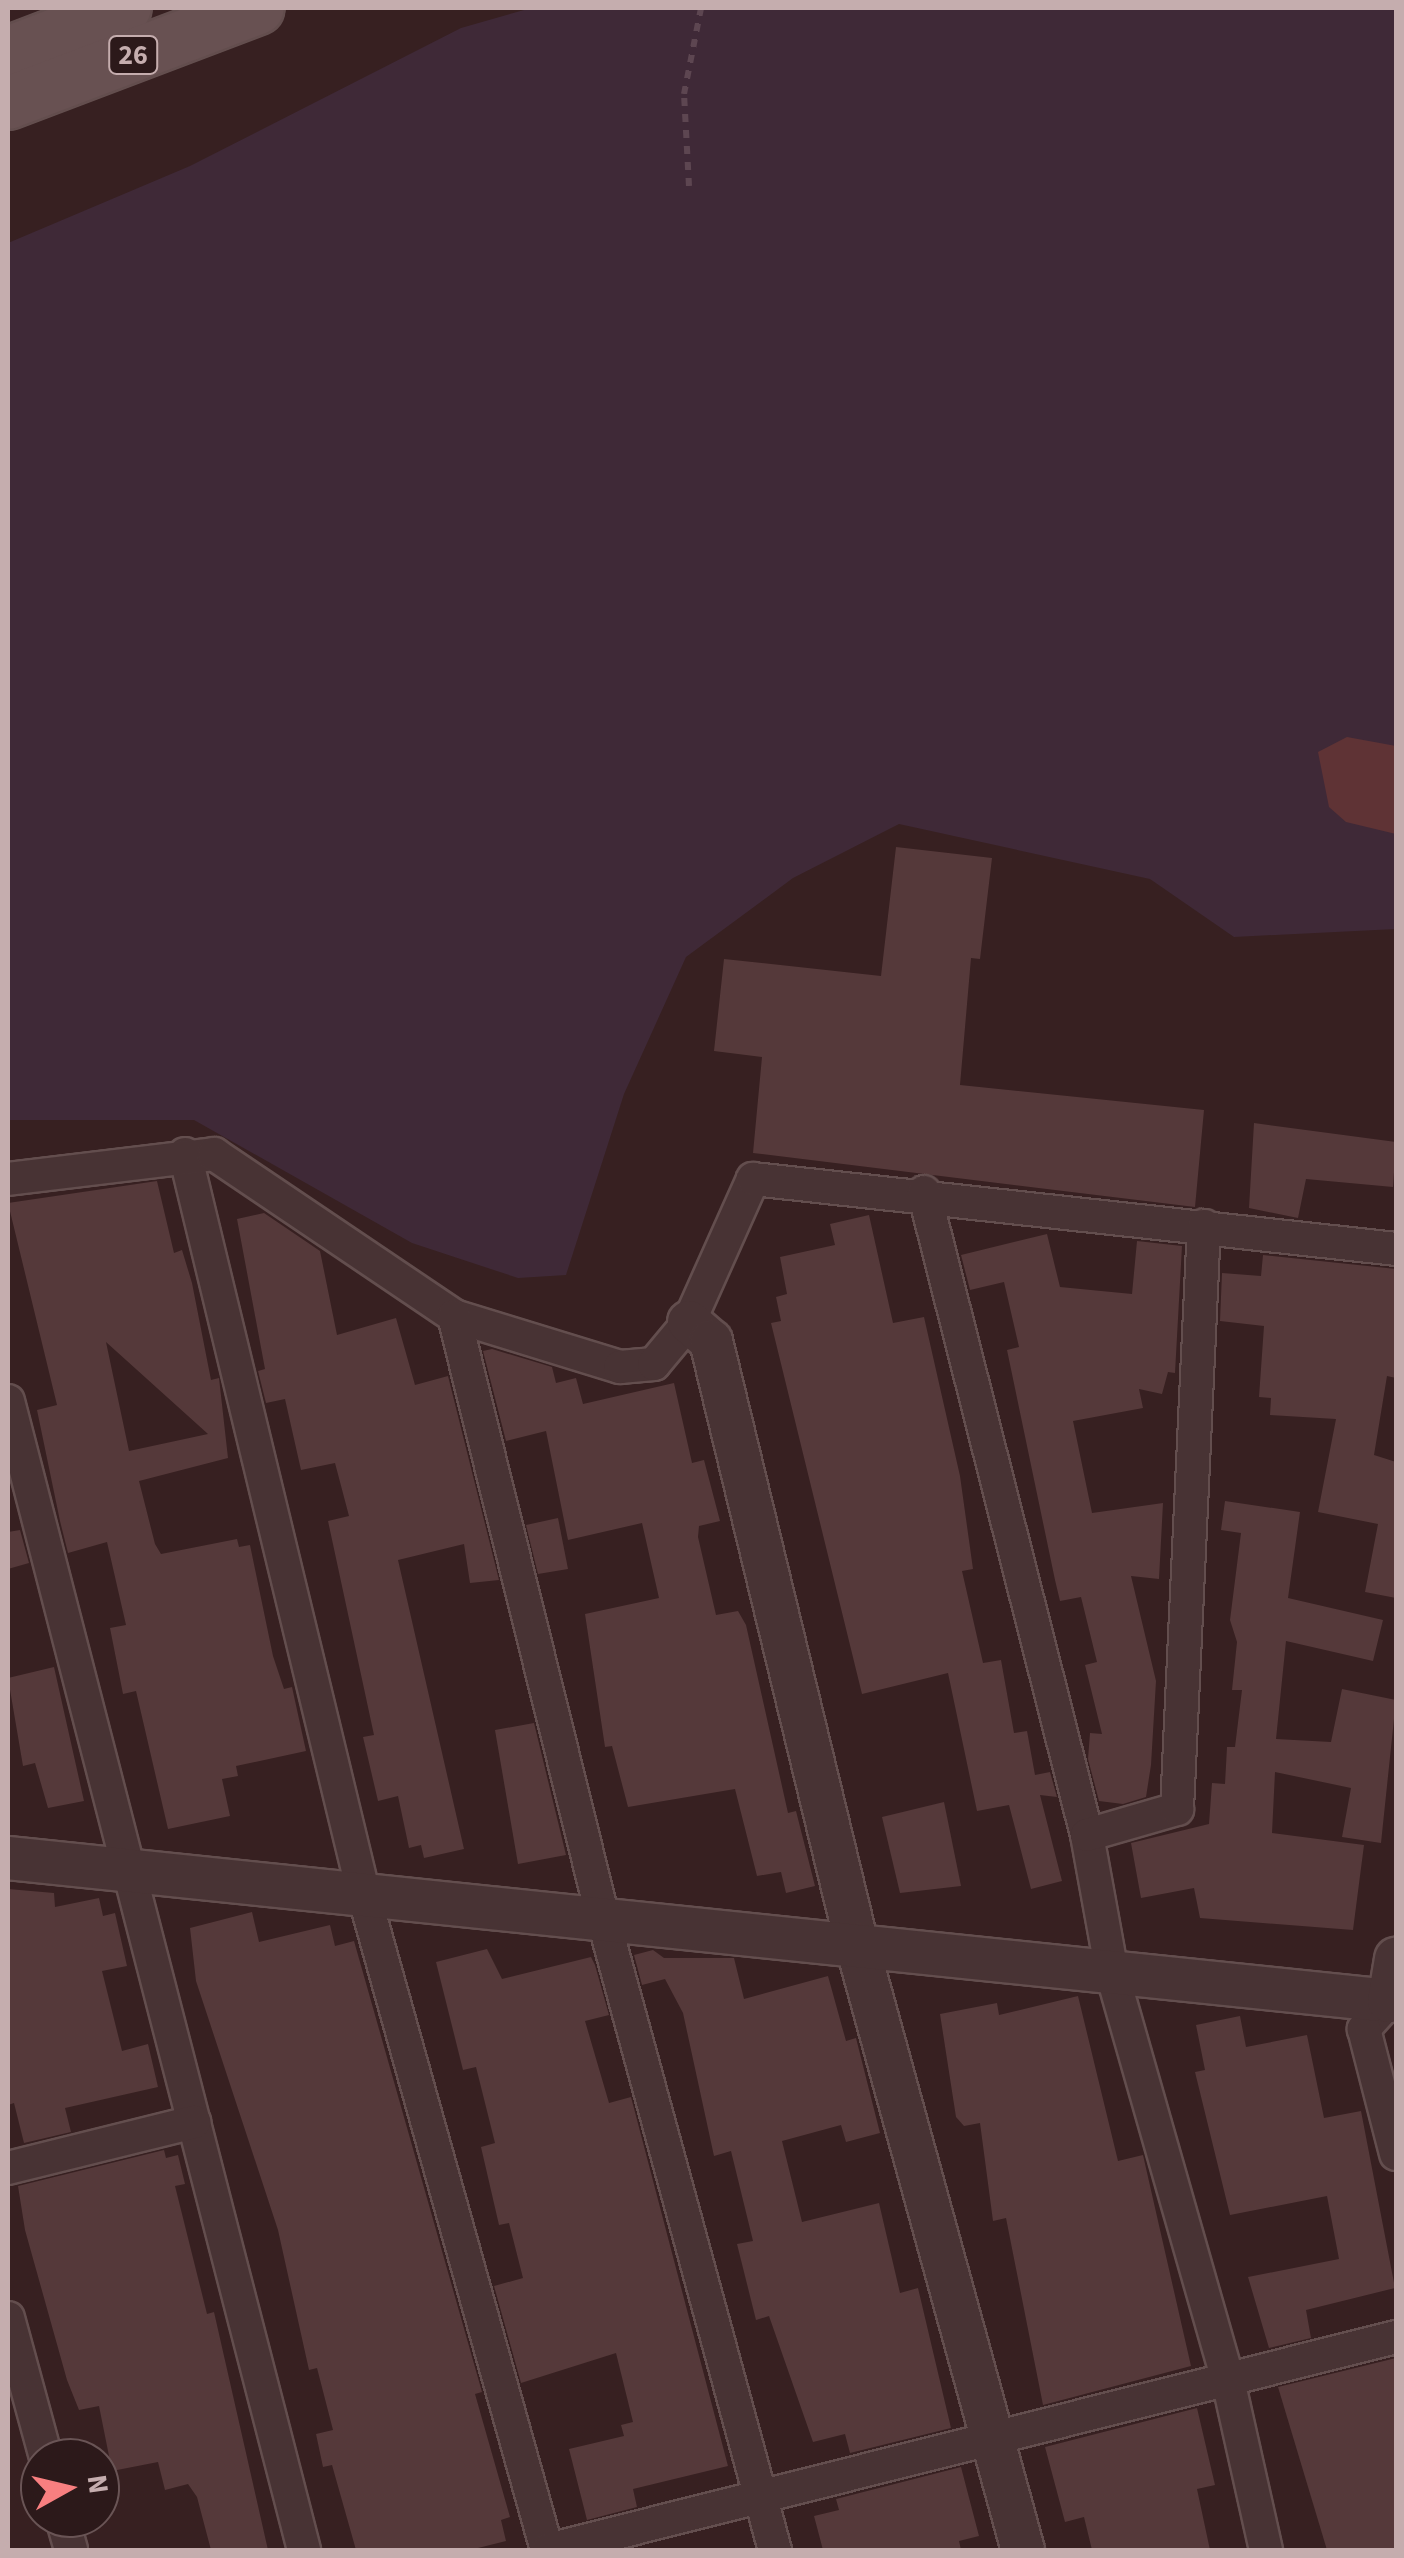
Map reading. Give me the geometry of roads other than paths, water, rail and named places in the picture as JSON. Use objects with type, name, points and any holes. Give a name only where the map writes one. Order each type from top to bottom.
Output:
[{"type":"main road","name":"26","points":[[8,53],[125,8]]},
{"type":"main road","name":"26","points":[[8,103],[258,8]]},
{"type":"street","points":[[185,1154],[364,1895],[548,2550],[1396,2338]]},
{"type":"street","points":[[8,1179],[185,1154],[214,1154],[454,1316],[620,1367],[654,1364],[689,1322],[753,1180],[924,1192],[1396,1249]]},
{"type":"street","points":[[924,1192],[1087,1834],[1112,1973],[1228,2380],[1266,2550]]},
{"type":"street","points":[[1087,1834],[1177,1809],[1204,1226]]},
{"type":"street","points":[[454,1316],[603,1918],[775,2550]]},
{"type":"street","points":[[689,1322],[711,1341],[857,1945],[996,2438],[1023,2550]]},
{"type":"street","points":[[8,1401],[124,1868],[304,2550]]},
{"type":"street","points":[[8,1858],[1393,2001]]},
{"type":"street","points":[[1396,1960],[1393,2001],[1364,2029],[1396,2154]]},
{"type":"street","points":[[8,2168],[194,2122]]},
{"type":"street","points":[[8,2318],[41,2438]]}]
